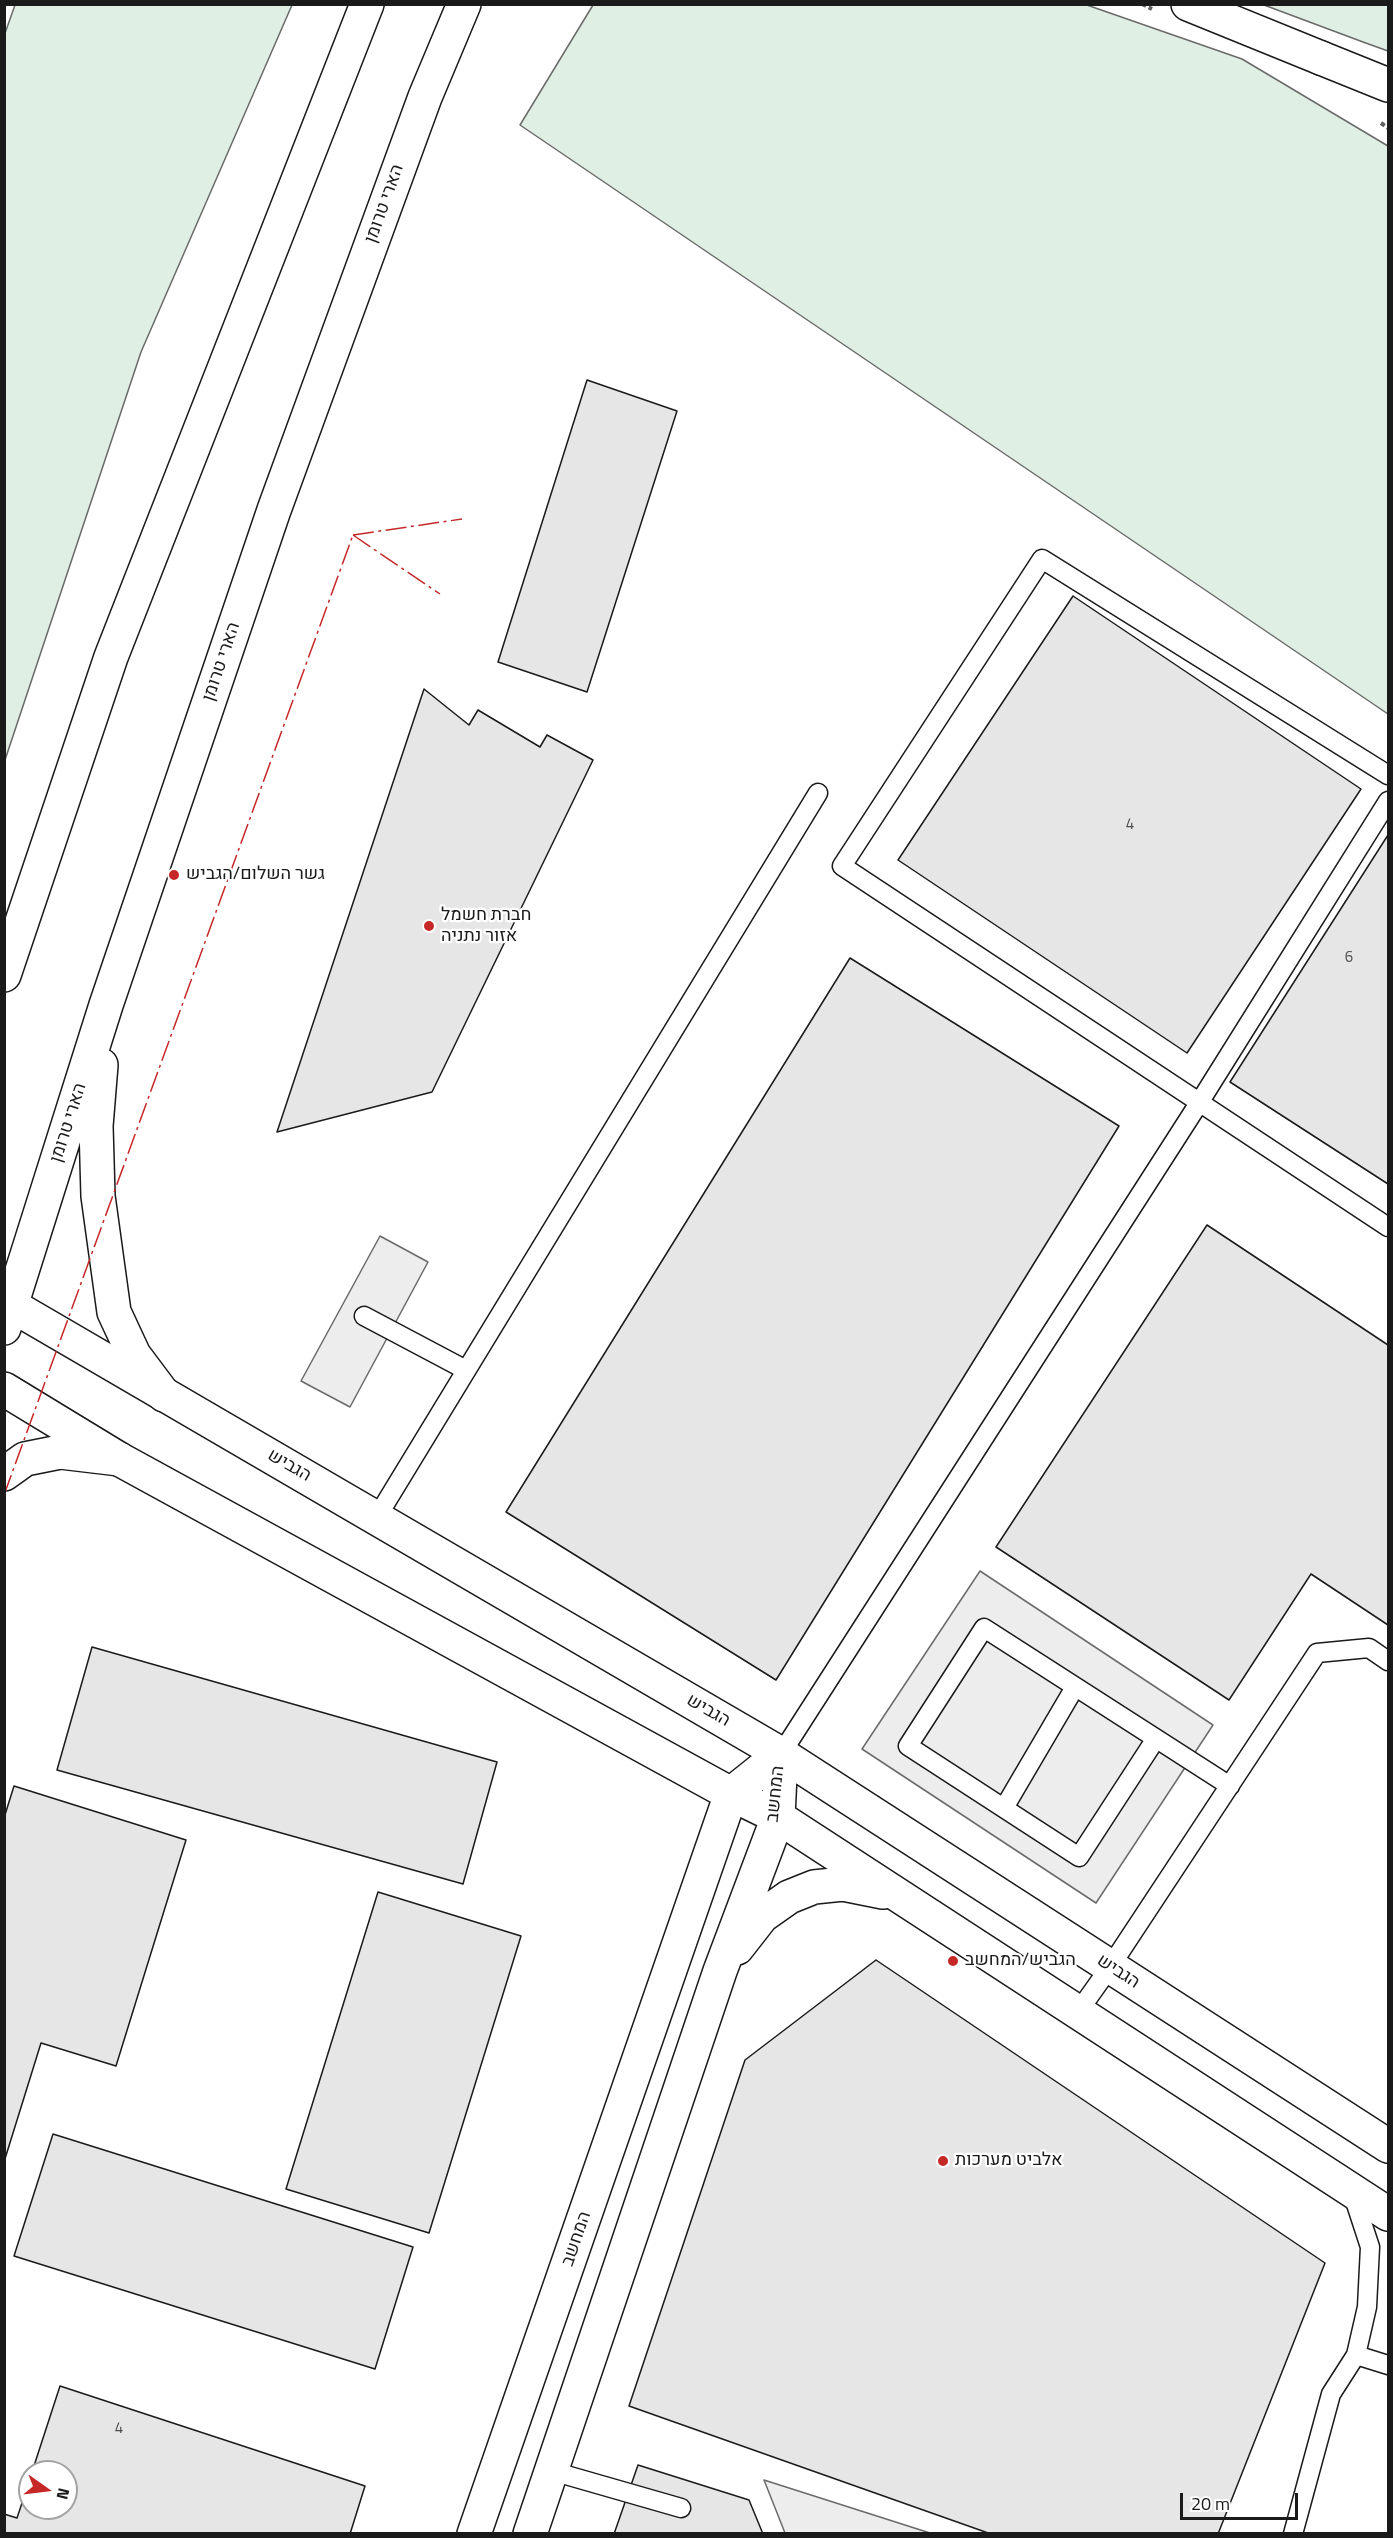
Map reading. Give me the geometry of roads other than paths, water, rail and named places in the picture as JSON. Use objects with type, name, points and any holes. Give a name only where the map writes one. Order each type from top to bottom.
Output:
[{"type":"main road","points":[[4,975],[111,657],[367,4]]},
{"type":"main road","name":"הארי טרומן","points":[[7,1311],[106,1005],[273,510],[424,97],[464,4]]},
{"type":"main road","points":[[424,97],[480,4]]},
{"type":"main road","points":[[1188,4],[1389,85]]},
{"type":"main road","points":[[1321,58],[1389,97]]},
{"type":"main road","points":[[106,1005],[96,1126],[98,1196],[114,1312],[134,1355],[164,1395]]},
{"type":"main road","name":"הגביש","points":[[7,1311],[164,1395],[781,1754],[1389,2146]]},
{"type":"main road","points":[[4,1389],[119,1459],[731,1794],[778,1817],[1389,2214]]},
{"type":"main road","points":[[4,1474],[25,1459],[60,1452],[119,1459]]},
{"type":"main road","name":"המחשב","points":[[474,2534],[731,1794],[781,1754]]},
{"type":"main road","name":"המחשב","points":[[530,2534],[720,1971],[778,1817],[781,1754]]},
{"type":"main road","points":[[720,1971],[762,1916],[789,1897],[814,1887],[843,1884],[872,1889],[903,1899]]},
{"type":"lane","points":[[1389,775],[1042,559],[843,866],[1389,1227]]},
{"type":"lane","points":[[377,1517],[818,793]]},
{"type":"lane","points":[[781,1754],[1389,801]]},
{"type":"lane","points":[[364,1316],[466,1370]]},
{"type":"lane","points":[[1155,1740],[1079,1857],[908,1746],[984,1628],[1155,1740],[1230,1786]]},
{"type":"lane","points":[[1078,2012],[1317,1653],[1369,1648],[1389,1661]]},
{"type":"lane","points":[[1004,1808],[1075,1687]]},
{"type":"lane","points":[[1293,2534],[1331,2394],[1356,2355],[1367,2307],[1370,2247],[1351,2190]]},
{"type":"lane","points":[[1356,2355],[1389,2366]]},
{"type":"lane","points":[[552,2471],[681,2508]]},
{"type":"place","name":"גשר השלום/הגביש","points":[[174,875]]},
{"type":"place","name":"חברת חשמל אזור נתניה","points":[[429,926]]},
{"type":"place","name":"הגביש/המחשב","points":[[953,1961]]},
{"type":"place","name":"אלביט מערכות","points":[[943,2161]]}]
